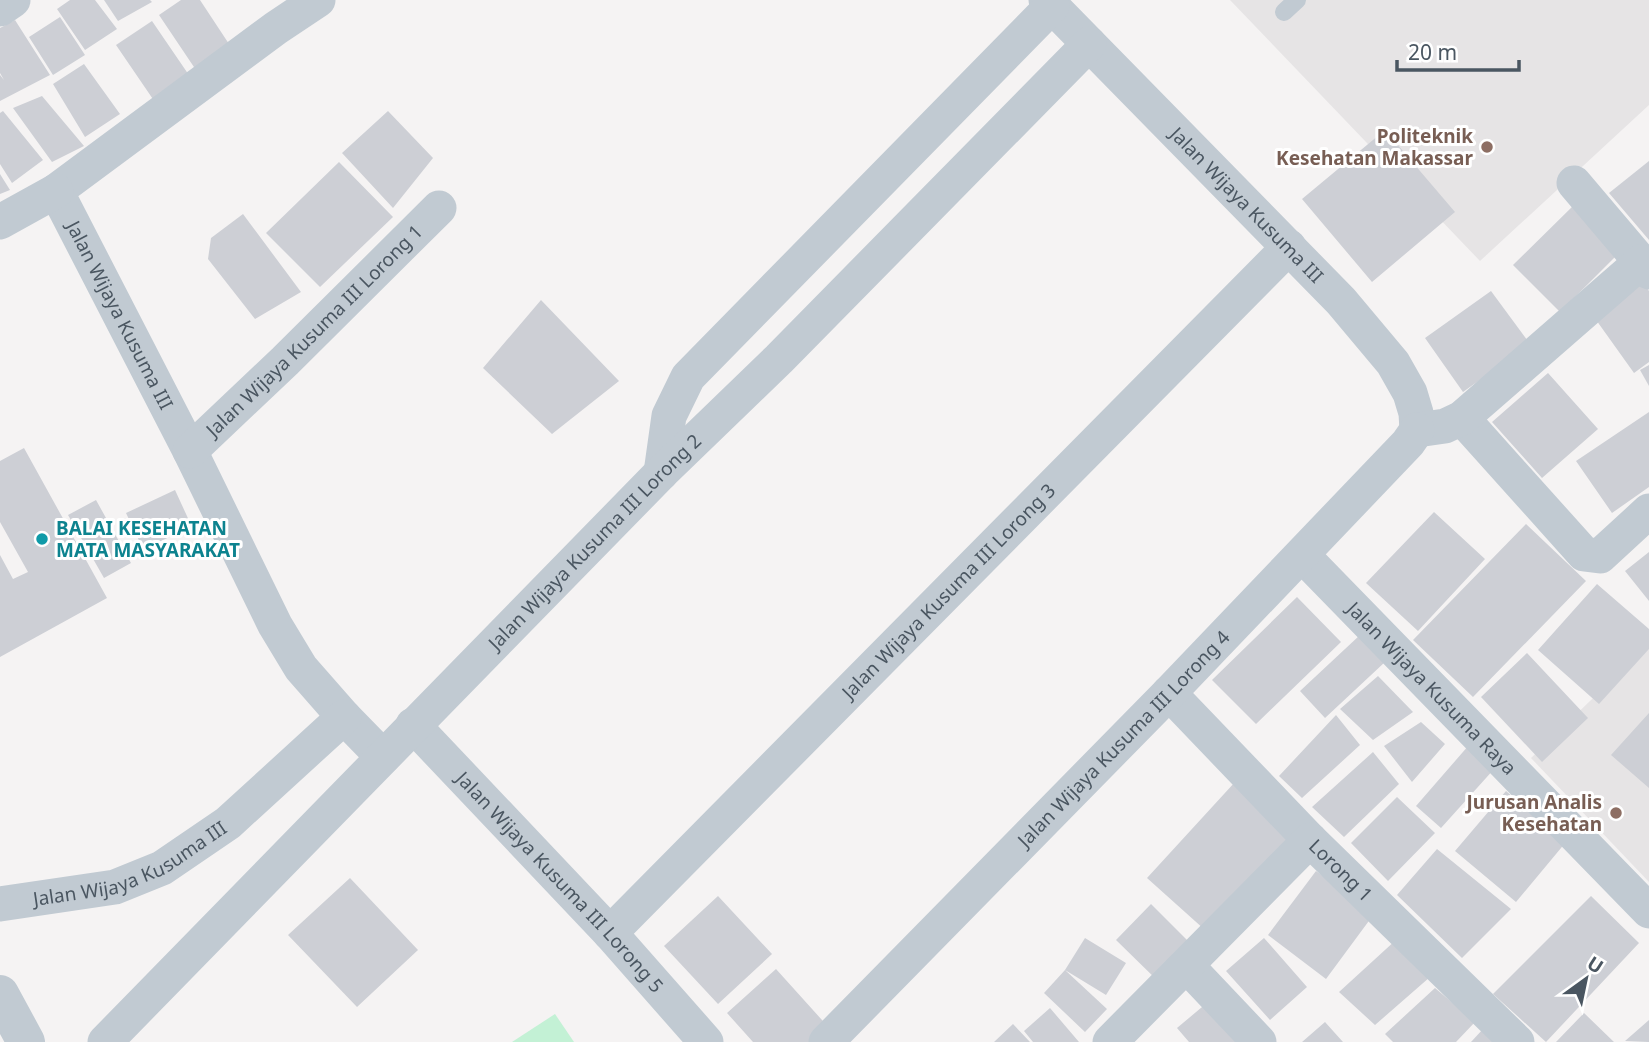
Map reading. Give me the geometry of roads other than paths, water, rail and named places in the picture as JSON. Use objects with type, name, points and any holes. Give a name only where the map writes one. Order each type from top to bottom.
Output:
[{"type":"street","points":[[0,9],[13,0]]},
{"type":"street","points":[[0,222],[56,191],[276,28],[318,0]]},
{"type":"street","points":[[661,473],[669,416],[688,377],[1049,3]]},
{"type":"street","name":"Jalan Wijaya Kusuma III","points":[[1049,3],[1340,301],[1393,363],[1410,393],[1416,413],[1417,430]]},
{"type":"street","name":"Jalan Wijaya Kusuma III Lorong 2","points":[[105,1042],[661,473],[779,359],[1088,44]]},
{"type":"street","points":[[1417,430],[1445,426],[1462,418],[1645,267],[1574,183]]},
{"type":"street","name":"Jalan Wijaya Kusuma III","points":[[56,191],[190,451],[275,625],[301,668],[383,757]]},
{"type":"street","name":"Jalan Wijaya Kusuma III Lorong 1","points":[[190,451],[439,208]]},
{"type":"street","name":"Jalan Wijaya Kusuma III Lorong 3","points":[[610,933],[1289,247]]},
{"type":"street","points":[[1462,418],[1584,554],[1600,556],[1649,511]]},
{"type":"street","name":"Jalan Wijaya Kusuma III Lorong 4","points":[[826,1042],[1169,693],[1408,443],[1417,430]]},
{"type":"street","name":"Jalan Wijaya Kusuma Raya","points":[[1302,555],[1649,911]]},
{"type":"street","name":"Lorong 1","points":[[1169,693],[1310,840],[1517,1042]]},
{"type":"street","name":"Jalan Wijaya Kusuma III","points":[[0,904],[115,887],[162,868],[228,823],[344,717]]},
{"type":"street","name":"Jalan Wijaya Kusuma III Lorong 5","points":[[413,725],[610,933],[706,1042]]},
{"type":"street","points":[[1110,1042],[1310,840]]},
{"type":"street","points":[[1187,966],[1259,1042]]},
{"type":"street","points":[[0,994],[26,1042]]},
{"type":"place","name":"Politeknik Kesehatan Makassar","points":[[1487,147]]},
{"type":"place","name":"BALAI KESEHATAN MATA MASYARAKAT","points":[[42,539]]},
{"type":"place","name":"Jurusan Analis Kesehatan","points":[[1616,813]]}]
